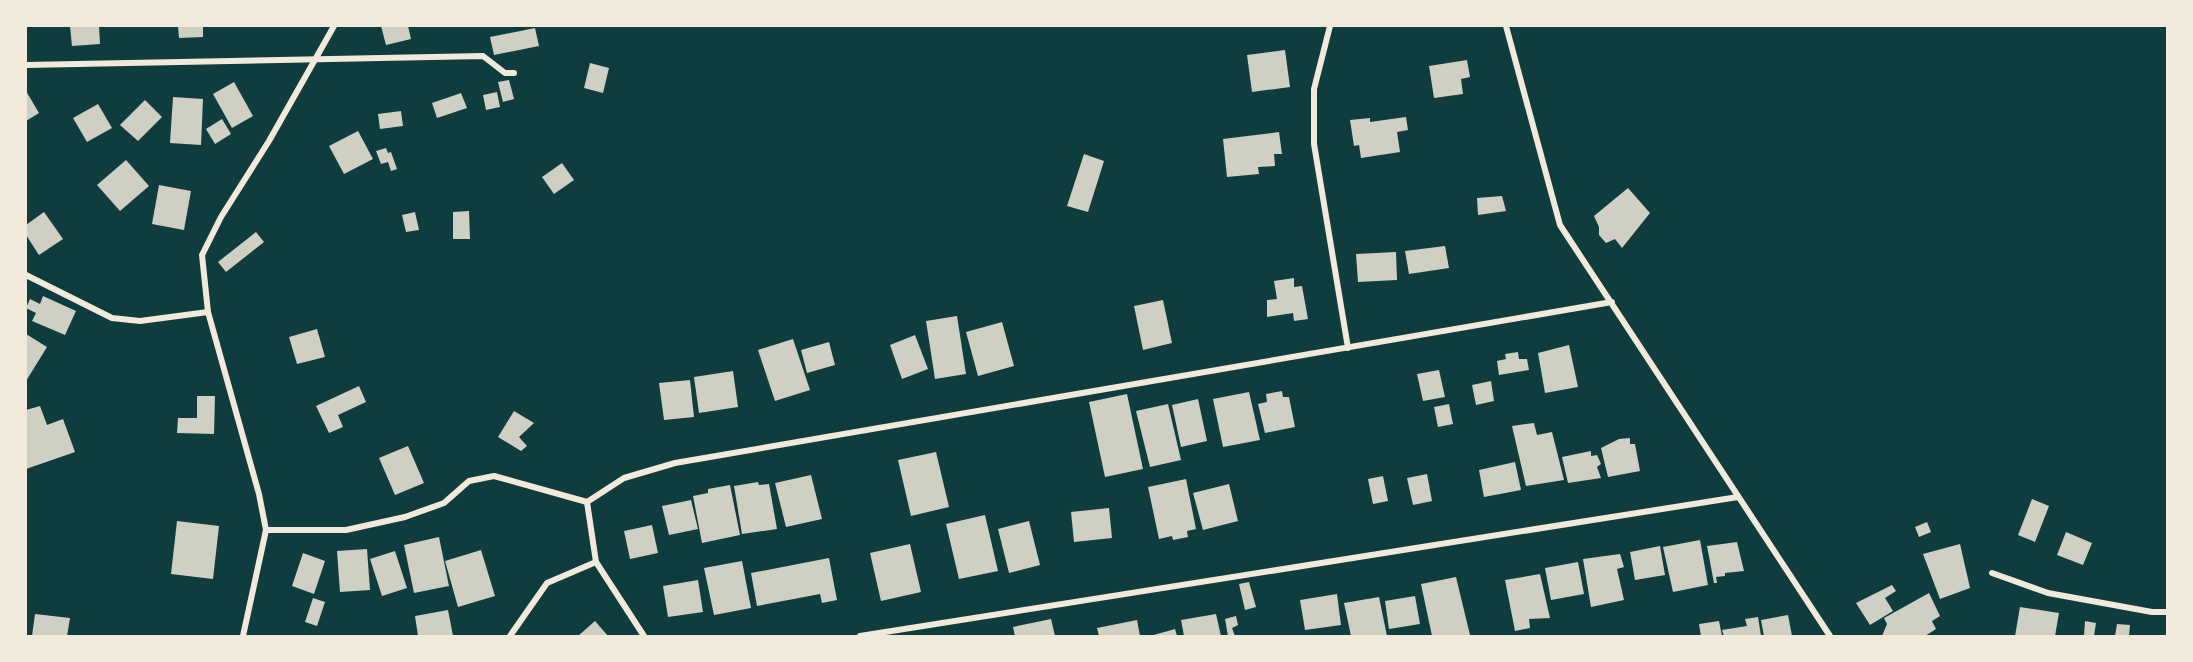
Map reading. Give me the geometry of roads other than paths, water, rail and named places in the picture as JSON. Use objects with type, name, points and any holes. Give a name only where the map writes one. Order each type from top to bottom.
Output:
[{"type":"street","points":[[243,636],[266,530],[259,494],[208,312],[202,255],[221,217],[257,161],[334,26]]},
{"type":"street","points":[[1330,26],[1314,89],[1314,144],[1348,348]]},
{"type":"street","points":[[1506,26],[1560,225],[1830,636]]},
{"type":"street","points":[[26,65],[483,56],[505,73],[514,73]]},
{"type":"street","points":[[26,275],[112,318],[140,321],[208,312]]},
{"type":"street","points":[[266,530],[346,530],[405,517],[444,503],[469,481],[494,476],[587,502],[624,478],[675,463],[1611,302]]},
{"type":"street","points":[[860,636],[1738,497]]},
{"type":"street","points":[[587,502],[596,562],[644,636]]},
{"type":"street","points":[[510,636],[547,583],[596,562]]},
{"type":"street","points":[[1992,573],[2048,593],[2152,612],[2168,612]]}]
